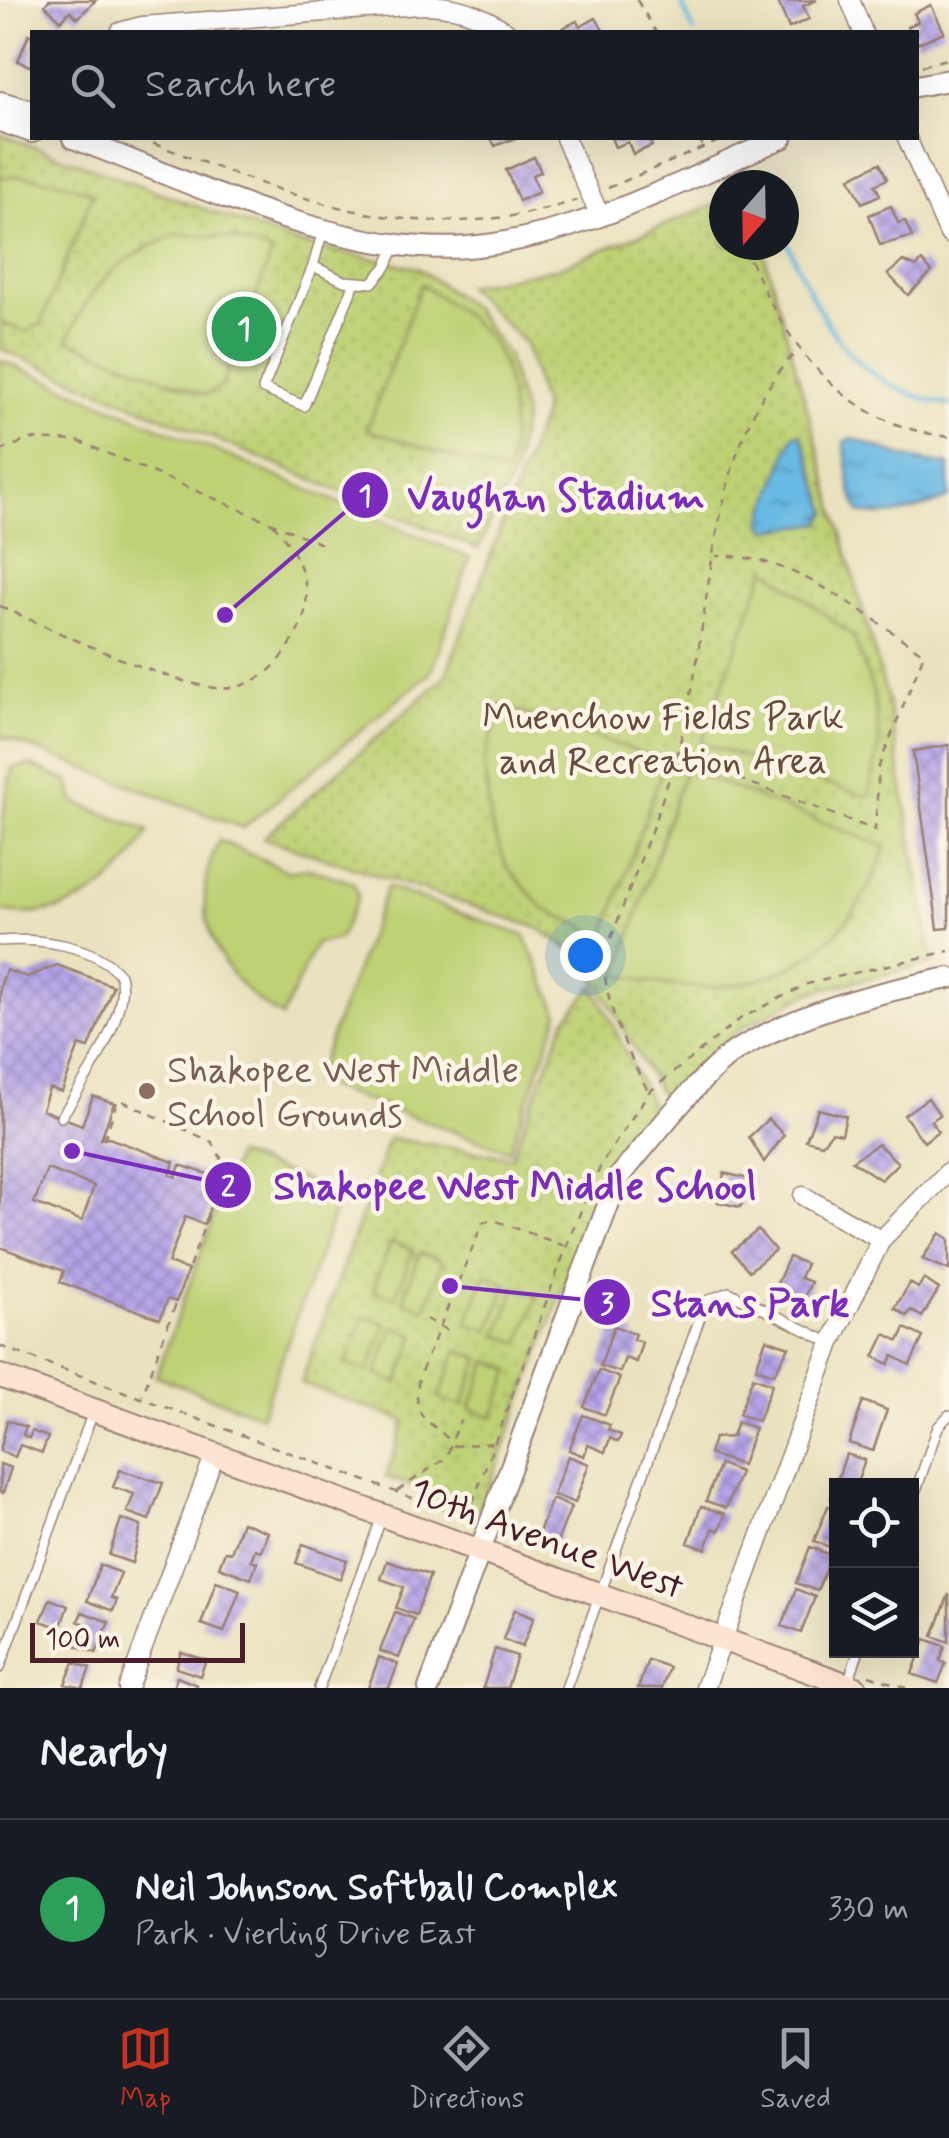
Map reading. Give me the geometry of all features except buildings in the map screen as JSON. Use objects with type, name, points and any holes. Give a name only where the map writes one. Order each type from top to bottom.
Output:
[{"type":"main road","name":"10th Avenue West","points":[[0,1376],[850,1682]]},
{"type":"street","points":[[850,0],[863,30]]},
{"type":"street","points":[[132,30],[451,5],[502,30]]},
{"type":"street","points":[[919,85],[949,80]]},
{"type":"street","points":[[0,102],[30,110]]},
{"type":"street","points":[[0,121],[30,131]]},
{"type":"street","points":[[79,140],[322,230],[396,244],[467,247],[525,238],[600,216],[777,140]]},
{"type":"street","points":[[566,140],[600,216]]},
{"type":"street","points":[[908,140],[949,234]]},
{"type":"street","points":[[429,1688],[477,1549],[476,1521],[618,1178],[670,1117],[736,1050],[864,995],[949,978]]},
{"type":"street","points":[[705,1688],[831,1343],[881,1240],[949,1171]]},
{"type":"street","points":[[803,1196],[881,1240]]},
{"type":"street","points":[[128,1688],[214,1456]]},
{"type":"lane","points":[[322,230],[313,266],[263,389],[304,406],[355,282]]},
{"type":"lane","points":[[313,266],[355,282],[372,283],[386,266],[396,244]]},
{"type":"lane","points":[[0,940],[59,945],[103,960],[120,975],[122,995],[94,1068],[61,1118]]},
{"type":"lane","points":[[566,1688],[706,1301],[729,1292],[831,1343]]},
{"type":"lane","points":[[0,1668],[94,1411]]},
{"type":"lane","points":[[919,1482],[938,1427],[949,1415]]},
{"type":"lane","points":[[320,1688],[382,1516]]},
{"type":"path","points":[[636,0],[655,30]]},
{"type":"path","points":[[919,67],[949,58]]},
{"type":"path","points":[[144,140],[332,208],[410,222],[501,218],[591,195],[721,140]]},
{"type":"path","points":[[750,260],[774,315],[797,351],[854,403],[902,425],[949,437]]},
{"type":"path","points":[[649,1092],[602,972],[676,755],[693,687],[726,496],[772,376],[797,351]]},
{"type":"path","points":[[0,451],[30,440],[78,441],[322,544]]},
{"type":"path","points":[[0,606],[195,685],[230,688],[263,676],[288,653],[306,614],[302,568],[290,541],[270,520]]},
{"type":"path","points":[[676,755],[876,830],[879,766],[924,654],[838,596],[751,555],[713,556]]},
{"type":"path","points":[[476,1521],[495,1442],[567,1247],[602,1163],[649,1092],[740,1019],[808,984],[949,951]]},
{"type":"path","points":[[104,1140],[118,1099],[212,1142],[221,1158],[221,1182],[142,1398]]},
{"type":"path","points":[[495,1442],[473,1448],[454,1446],[423,1420],[414,1404],[418,1377],[483,1222],[494,1220],[567,1247]]},
{"type":"path","points":[[426,1319],[451,1332]]},
{"type":"path","points":[[0,1346],[476,1521],[519,1538],[534,1550]]},
{"type":"path","points":[[396,1492],[446,1458],[454,1446],[460,1420]]},
{"type":"path","points":[[850,1682],[906,1688]]},
{"type":"green space","points":[[0,134],[297,243],[418,268],[473,308],[507,355],[524,416],[513,474],[478,549],[0,349]]},
{"type":"green space","points":[[0,177],[59,181],[93,193],[41,324],[25,332],[0,322]]},
{"type":"green space","name":"Muenchow Fields Park and Recreation Area","points":[[709,207],[709,260],[766,260],[888,701],[933,963],[810,992],[737,1031],[662,1097],[585,960],[536,927],[263,838],[445,677],[544,412],[525,343],[466,286],[557,268]]},
{"type":"green space","points":[[178,234],[231,238],[272,253],[222,386],[205,395],[68,340],[87,302],[110,274],[140,252]]},
{"type":"green space","points":[[421,284],[474,323],[497,352],[511,404],[507,474],[367,430]]},
{"type":"green space","points":[[0,360],[470,558],[431,672],[243,828],[0,736]]},
{"type":"green space","points":[[766,568],[854,637],[873,692],[880,742],[868,797],[701,743]]},
{"type":"green space","points":[[501,705],[665,761],[604,936],[544,909],[507,867],[491,824],[484,763]]},
{"type":"green space","points":[[30,765],[69,782],[74,802],[149,831],[122,869],[88,897],[46,912],[0,911],[8,785],[12,768]]},
{"type":"green space","points":[[685,769],[886,847],[867,890],[842,925],[814,952],[781,971],[745,983],[705,987],[663,984],[618,974]]},
{"type":"green space","points":[[219,840],[289,872],[308,868],[354,883],[358,897],[339,939],[315,944],[282,1017],[240,984],[213,941],[205,892]]},
{"type":"green space","points":[[387,887],[525,936],[559,1014],[509,1151],[314,1082]]},
{"type":"green space","points":[[594,986],[652,1107],[601,1188],[480,1511],[386,1477],[405,1421],[301,1383],[389,1138],[511,1157],[565,1020]]},
{"type":"green space","points":[[236,1155],[341,1193],[261,1416],[156,1376]]},
{"type":"green space","points":[[391,1242],[413,1250],[395,1298],[373,1290]]},
{"type":"green space","points":[[420,1253],[443,1261],[425,1309],[403,1300]]},
{"type":"green space","points":[[485,1275],[507,1284],[489,1331],[467,1323]]},
{"type":"green space","points":[[516,1287],[538,1295],[520,1343],[498,1335]]},
{"type":"green space","points":[[364,1316],[386,1324],[368,1372],[346,1364]]},
{"type":"green space","points":[[393,1327],[415,1335],[398,1383],[376,1374]]},
{"type":"green space","points":[[457,1350],[480,1358],[462,1406],[439,1398]]},
{"type":"green space","points":[[488,1361],[511,1369],[493,1417],[470,1409]]},
{"type":"water","points":[[801,433],[828,512],[821,523],[767,530],[762,522],[793,435]]},
{"type":"water","points":[[852,438],[905,457],[949,465],[949,498],[893,514],[860,512],[851,492],[844,442]]},
{"type":"waterway","points":[[680,0],[693,30]]},
{"type":"waterway","points":[[795,260],[826,321],[862,365],[914,395],[949,405]]},
{"type":"place","name":"Neil Johnson Softball Complex","points":[[244,329]]},
{"type":"place","name":"Vaughan Stadium","points":[[225,615]]},
{"type":"place","name":"Shakopee West Middle School Grounds","points":[[147,1091]]},
{"type":"place","name":"Shakopee West Middle School","points":[[72,1151]]},
{"type":"place","name":"Stans Park","points":[[450,1286]]}]
